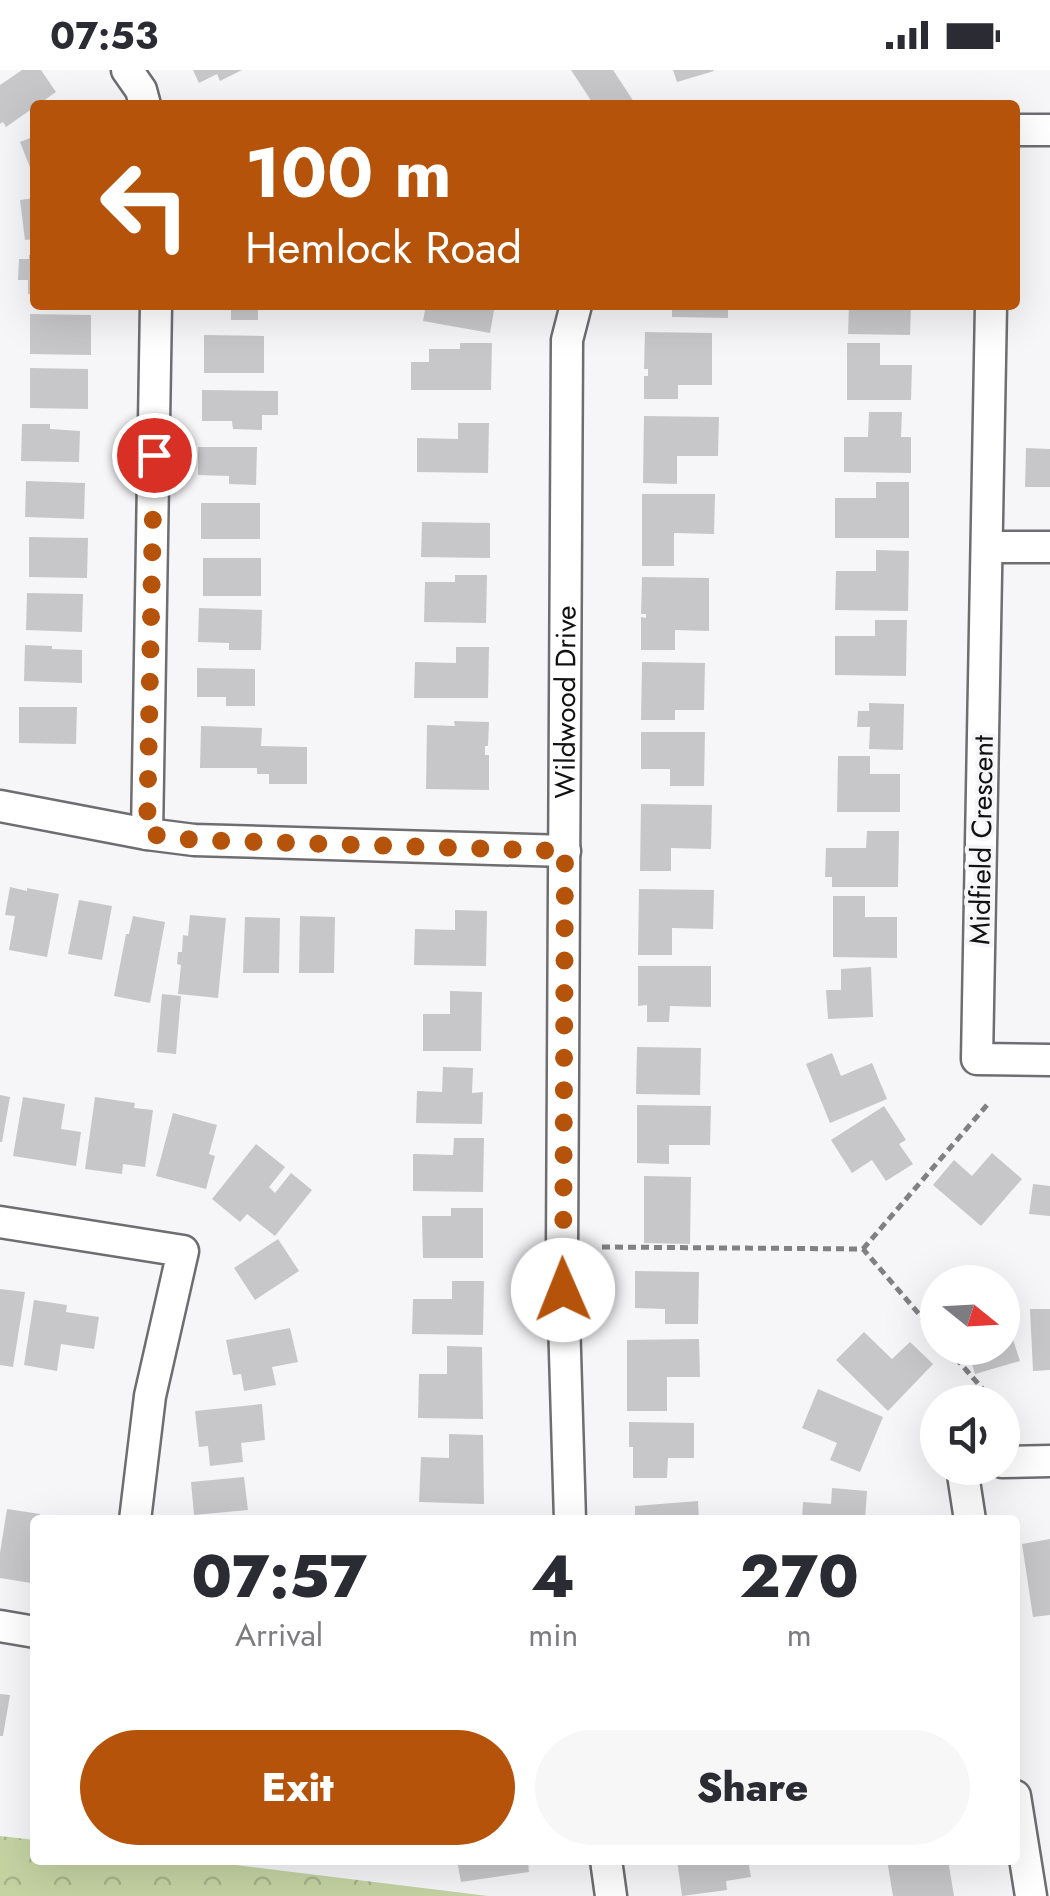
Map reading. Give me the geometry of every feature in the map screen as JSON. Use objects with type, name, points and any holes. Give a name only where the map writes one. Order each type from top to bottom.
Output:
[{"type":"street","points":[[127,70],[144,100]]},
{"type":"street","points":[[1020,130],[1050,130]]},
{"type":"street","points":[[147,834],[156,310]]},
{"type":"street","name":"Wildwood Drive","points":[[570,1515],[562,1252],[567,340],[575,310]]},
{"type":"street","name":"Midfield Crescent","points":[[991,310],[977,1059],[1050,1060]]},
{"type":"street","points":[[987,547],[1050,547]]},
{"type":"street","points":[[0,806],[194,840],[565,851]]},
{"type":"street","points":[[0,1222],[183,1251],[150,1396],[136,1515]]},
{"type":"street","points":[[1020,1462],[1050,1461]]},
{"type":"street","points":[[965,1485],[969,1515]]},
{"type":"street","points":[[0,1626],[30,1631]]},
{"type":"street","points":[[1020,1827],[1031,1896]]},
{"type":"street","points":[[607,1865],[611,1896]]},
{"type":"path","points":[[863,1249],[987,1105]]},
{"type":"path","points":[[602,1247],[863,1249],[920,1315]]},
{"type":"path","points":[[962,1365],[979,1385]]},
{"type":"green space","points":[[0,1836],[30,1839],[30,1865],[237,1865],[488,1896],[0,1896]]},
{"type":"building","points":[[22,70],[41,70],[56,92],[45,100],[30,100],[30,110],[6,127],[3,122],[0,124],[0,85]]},
{"type":"building","points":[[193,70],[242,70],[220,81],[217,74],[199,83]]},
{"type":"building","points":[[571,70],[613,70],[633,100],[591,100]]},
{"type":"building","points":[[673,70],[713,70],[714,71],[677,82]]},
{"type":"building","points":[[30,138],[30,167],[20,142]]},
{"type":"building","points":[[30,199],[30,240],[25,240],[20,200]]},
{"type":"building","points":[[30,255],[28,294],[28,280],[18,280],[19,259],[29,259]]},
{"type":"building","points":[[231,310],[258,310],[258,320],[231,320]]},
{"type":"building","points":[[425,310],[494,310],[490,333],[423,321]]},
{"type":"building","points":[[672,310],[728,310],[728,318],[672,317]]},
{"type":"building","points":[[849,310],[911,310],[910,335],[848,334]]},
{"type":"building","points":[[30,314],[91,315],[91,355],[30,354]]},
{"type":"building","points":[[645,332],[712,333],[712,385],[678,385],[678,399],[644,399],[644,376],[648,376],[648,369],[644,369]]},
{"type":"building","points":[[204,335],[264,336],[264,373],[204,373]]},
{"type":"building","points":[[460,343],[492,343],[491,390],[411,390],[411,362],[429,362],[429,349],[460,349]]},
{"type":"building","points":[[847,343],[880,343],[880,365],[912,365],[911,400],[847,400]]},
{"type":"building","points":[[30,368],[88,369],[88,409],[30,408]]},
{"type":"building","points":[[202,390],[278,391],[278,415],[262,415],[262,430],[233,429],[232,421],[202,421]]},
{"type":"building","points":[[869,412],[902,412],[901,437],[911,437],[911,473],[844,472],[844,437],[868,437]]},
{"type":"building","points":[[644,416],[719,417],[718,456],[677,456],[677,484],[643,483]]},
{"type":"building","points":[[458,423],[489,423],[488,473],[417,472],[417,438],[458,439]]},
{"type":"building","points":[[22,424],[50,424],[50,429],[80,431],[79,462],[21,461]]},
{"type":"building","points":[[198,447],[257,447],[256,485],[229,484],[229,476],[198,475]]},
{"type":"building","points":[[1026,448],[1050,449],[1050,487],[1025,487]]},
{"type":"building","points":[[26,481],[85,483],[84,519],[25,517]]},
{"type":"building","points":[[876,482],[909,482],[909,538],[835,538],[835,498],[876,498]]},
{"type":"building","points":[[642,494],[715,494],[714,534],[674,533],[674,566],[642,566]]},
{"type":"building","points":[[201,503],[260,503],[260,539],[201,539]]},
{"type":"building","points":[[422,522],[490,523],[490,558],[421,557]]},
{"type":"building","points":[[29,537],[88,538],[87,578],[29,577]]},
{"type":"building","points":[[876,550],[909,551],[908,611],[835,610],[836,571],[876,571]]},
{"type":"building","points":[[203,558],[261,558],[261,596],[203,596]]},
{"type":"building","points":[[455,575],[487,575],[486,623],[424,622],[425,582],[455,582]]},
{"type":"building","points":[[642,577],[709,578],[709,631],[675,630],[675,650],[641,650],[641,617],[646,618],[646,614],[641,614]]},
{"type":"building","points":[[27,593],[83,594],[82,632],[26,630]]},
{"type":"building","points":[[199,608],[262,610],[261,650],[229,650],[229,643],[198,642]]},
{"type":"building","points":[[875,620],[907,620],[906,676],[835,675],[835,636],[875,636]]},
{"type":"building","points":[[25,645],[82,650],[82,683],[24,681]]},
{"type":"building","points":[[456,647],[489,647],[488,698],[414,698],[415,662],[456,663]]},
{"type":"building","points":[[642,662],[705,663],[704,710],[675,710],[675,720],[641,720]]},
{"type":"building","points":[[197,668],[255,669],[255,706],[226,706],[226,697],[197,697]]},
{"type":"building","points":[[869,703],[904,704],[903,750],[869,749],[870,727],[857,727],[858,711],[869,711]]},
{"type":"building","points":[[19,707],[77,707],[76,744],[19,743]]},
{"type":"building","points":[[454,721],[489,722],[485,755],[489,755],[489,790],[426,789],[427,725],[455,726]]},
{"type":"building","points":[[201,726],[262,728],[261,746],[307,747],[307,784],[269,784],[269,774],[257,774],[257,768],[200,768]]},
{"type":"building","points":[[641,732],[705,732],[704,786],[670,786],[670,769],[641,769]]},
{"type":"building","points":[[838,756],[870,756],[870,774],[900,774],[900,812],[837,812]]},
{"type":"building","points":[[641,804],[712,805],[711,849],[671,848],[671,871],[640,871]]},
{"type":"building","points":[[867,831],[899,831],[898,887],[832,887],[832,877],[825,877],[826,848],[866,848]]},
{"type":"building","points":[[10,887],[59,894],[47,957],[9,950],[15,916],[5,915]]},
{"type":"building","points":[[639,889],[714,890],[713,929],[672,928],[672,955],[638,955]]},
{"type":"building","points":[[833,896],[865,896],[865,917],[897,917],[897,958],[833,957]]},
{"type":"building","points":[[79,900],[112,906],[102,960],[68,954]]},
{"type":"building","points":[[455,910],[487,911],[486,966],[414,965],[415,929],[455,930]]},
{"type":"building","points":[[190,915],[226,918],[218,998],[178,994],[178,952],[182,952],[183,935],[188,936]]},
{"type":"building","points":[[133,916],[165,922],[150,1003],[114,996]]},
{"type":"building","points":[[300,916],[335,917],[334,973],[299,973]]},
{"type":"building","points":[[245,917],[280,918],[279,973],[243,973]]},
{"type":"building","points":[[638,966],[711,966],[711,1007],[670,1006],[669,1022],[647,1022],[647,1005],[638,1006]]},
{"type":"building","points":[[871,967],[873,1017],[828,1019],[826,990],[841,990],[841,969]]},
{"type":"building","points":[[450,991],[482,992],[481,1051],[423,1051],[423,1014],[450,1014]]},
{"type":"building","points":[[162,994],[181,996],[176,1054],[157,1052]]},
{"type":"building","points":[[637,1047],[701,1048],[700,1095],[636,1094]]},
{"type":"building","points":[[832,1053],[841,1076],[872,1063],[887,1099],[830,1123],[806,1064]]},
{"type":"building","points":[[443,1067],[473,1068],[472,1093],[483,1092],[482,1124],[416,1123],[417,1091],[442,1092]]},
{"type":"building","points":[[0,1095],[10,1097],[2,1142],[0,1142]]},
{"type":"building","points":[[23,1097],[65,1104],[61,1129],[81,1132],[76,1166],[13,1156]]},
{"type":"building","points":[[95,1097],[153,1110],[145,1167],[123,1164],[122,1174],[85,1169]]},
{"type":"building","points":[[637,1105],[711,1106],[710,1145],[669,1145],[669,1164],[637,1163]]},
{"type":"building","points":[[884,1106],[906,1140],[899,1144],[913,1164],[886,1181],[872,1160],[852,1173],[831,1140]]},
{"type":"building","points":[[173,1113],[217,1125],[209,1154],[215,1156],[206,1189],[156,1176]]},
{"type":"building","points":[[454,1138],[484,1138],[483,1192],[413,1191],[413,1154],[453,1155]]},
{"type":"building","points":[[256,1144],[285,1167],[269,1187],[275,1193],[291,1173],[312,1190],[275,1236],[247,1214],[240,1222],[212,1199]]},
{"type":"building","points":[[992,1153],[1022,1179],[981,1226],[933,1185],[954,1160],[972,1176]]},
{"type":"building","points":[[644,1176],[691,1177],[690,1244],[644,1243]]},
{"type":"building","points":[[1033,1184],[1050,1186],[1050,1216],[1029,1214]]},
{"type":"building","points":[[451,1208],[483,1208],[483,1258],[423,1258],[422,1216],[451,1216]]},
{"type":"building","points":[[278,1239],[299,1271],[255,1300],[234,1268]]},
{"type":"building","points":[[635,1271],[699,1272],[698,1324],[665,1324],[665,1309],[635,1308]]},
{"type":"building","points":[[452,1281],[484,1281],[483,1335],[412,1334],[413,1299],[452,1299]]},
{"type":"building","points":[[0,1289],[25,1292],[13,1367],[0,1365]]},
{"type":"building","points":[[34,1300],[67,1305],[66,1312],[99,1317],[94,1349],[61,1344],[57,1371],[24,1365]]},
{"type":"building","points":[[1030,1309],[1050,1309],[1050,1370],[1033,1371]]},
{"type":"building","points":[[290,1328],[298,1362],[272,1367],[276,1385],[244,1391],[241,1374],[233,1375],[226,1340]]},
{"type":"building","points":[[864,1332],[892,1359],[910,1342],[920,1352],[920,1365],[932,1365],[888,1411],[836,1360]]},
{"type":"building","points":[[699,1339],[700,1377],[667,1377],[667,1411],[627,1411],[627,1340]]},
{"type":"building","points":[[447,1346],[482,1347],[483,1419],[418,1418],[419,1374],[447,1374]]},
{"type":"building","points":[[972,1365],[1006,1365],[975,1374]]},
{"type":"building","points":[[818,1389],[883,1417],[860,1472],[830,1460],[837,1443],[802,1428]]},
{"type":"building","points":[[262,1404],[265,1440],[241,1443],[243,1462],[210,1466],[208,1446],[199,1447],[195,1411]]},
{"type":"building","points":[[629,1422],[694,1423],[694,1458],[668,1458],[667,1478],[633,1478]]},
{"type":"building","points":[[449,1434],[483,1435],[484,1504],[419,1502],[421,1457],[449,1458]]},
{"type":"building","points":[[244,1477],[248,1510],[194,1515],[191,1482]]},
{"type":"building","points":[[832,1488],[867,1491],[865,1515],[802,1515],[803,1502],[831,1504]]},
{"type":"building","points":[[698,1501],[699,1515],[635,1515],[635,1506]]},
{"type":"building","points":[[7,1509],[40,1514],[30,1515],[30,1583],[0,1578]]},
{"type":"building","points":[[1050,1539],[1050,1615],[1033,1617],[1022,1544]]},
{"type":"building","points":[[0,1694],[10,1695],[3,1736],[0,1736]]},
{"type":"building","points":[[458,1865],[528,1865],[529,1872],[461,1882]]},
{"type":"building","points":[[678,1865],[749,1865],[751,1877],[726,1881],[727,1890],[682,1896]]},
{"type":"building","points":[[888,1865],[949,1865],[954,1896],[893,1896]]},
{"type":"route","points":[[154,455],[147,834],[194,840],[565,851],[563,1290]]}]
